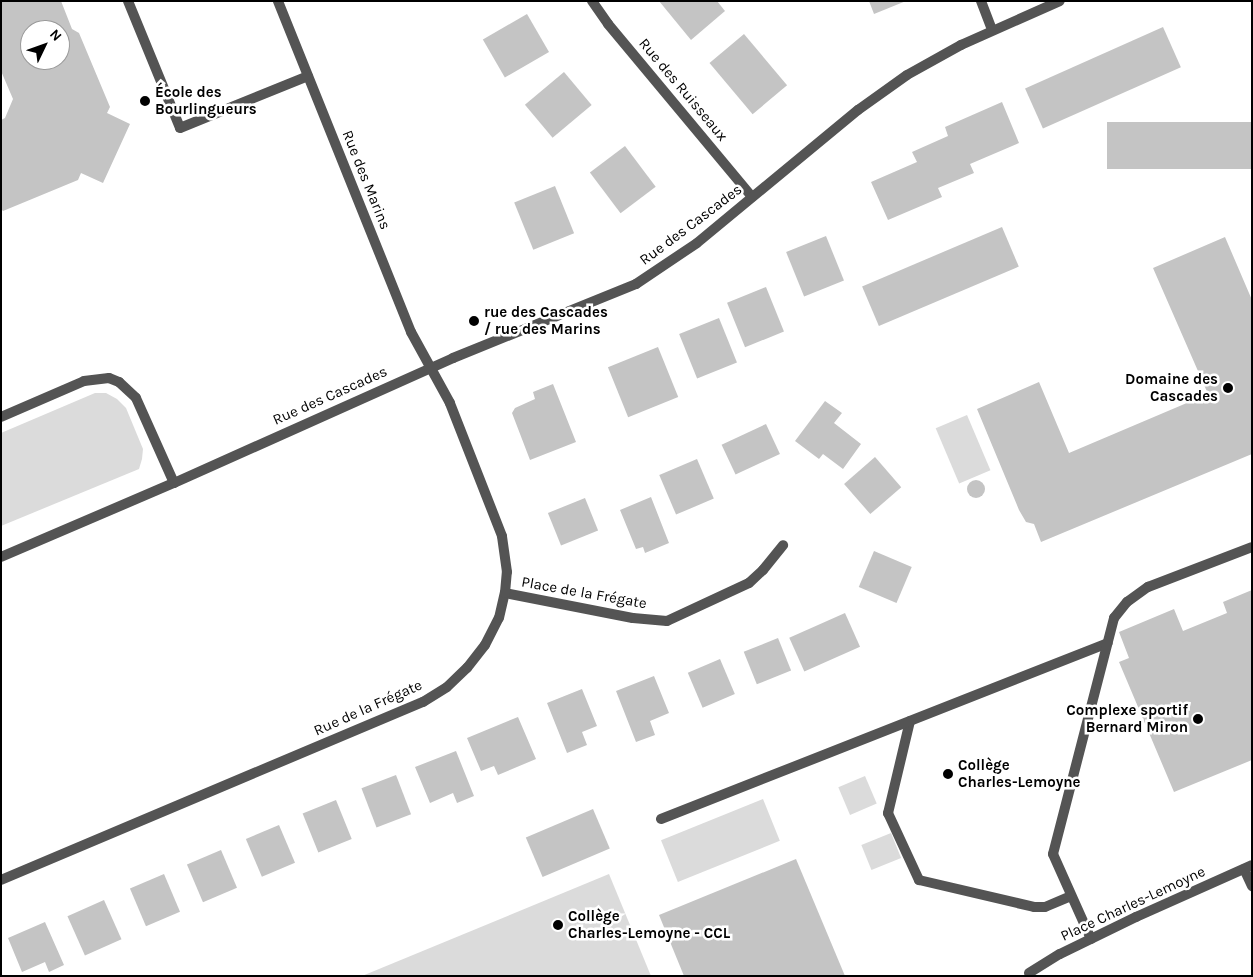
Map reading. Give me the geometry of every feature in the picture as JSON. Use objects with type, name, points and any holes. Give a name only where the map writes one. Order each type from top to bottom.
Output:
[{"type":"street","points":[[128,1],[180,128],[308,76]]},
{"type":"street","name":"Rue des Marins","points":[[278,1],[411,332],[430,368]]},
{"type":"street","name":"Rue des Ruisseaux","points":[[592,1],[613,30],[752,197]]},
{"type":"street","points":[[981,1],[992,30]]},
{"type":"street","name":"Rue des Cascades","points":[[1,557],[174,483],[430,368],[636,284],[678,257],[881,93],[929,62],[992,30],[1060,1]]},
{"type":"street","name":"Rue de la Frégate","points":[[1,880],[436,694],[457,678],[485,645],[499,618],[506,593],[507,572],[502,536],[450,403],[430,368]]},
{"type":"street","points":[[1,417],[84,381],[109,378],[124,385],[136,398],[174,483]]},
{"type":"street","name":"Place de la Frégate","points":[[506,593],[633,618],[667,621],[749,583],[763,570],[783,545]]},
{"type":"street","points":[[1091,939],[1053,854],[1114,618],[1119,610],[1148,587],[1252,547]]},
{"type":"street","points":[[661,819],[1108,643]]},
{"type":"street","points":[[910,721],[888,813],[919,880],[1034,907],[1045,907],[1071,896]]},
{"type":"street","points":[[1248,867],[1252,886]]},
{"type":"street","name":"Place Charles-Lemoyne","points":[[1027,975],[1091,939],[1248,867]]},
{"type":"shaded area","points":[[95,393],[106,393],[117,399],[126,408],[143,449],[139,469],[1,526],[1,433]]},
{"type":"shaded area","points":[[967,415],[990,470],[959,484],[936,428]]},
{"type":"shaded area","points":[[865,776],[877,804],[850,815],[838,787]]},
{"type":"shaded area","points":[[763,799],[780,841],[678,882],[661,840]]},
{"type":"shaded area","points":[[891,833],[901,858],[871,870],[861,845]]},
{"type":"shaded area","name":"Collège Charles-Lemoyne - CCL","points":[[609,874],[651,976],[362,976]]},
{"type":"building","points":[[1,1],[61,1],[68,20],[20,20],[20,70],[70,70],[70,24],[72,29],[79,33],[110,107],[107,113],[130,124],[103,183],[81,173],[78,180],[3,211],[1,209],[1,120],[5,118],[13,99],[1,71]]},
{"type":"building","points":[[659,1],[717,1],[725,11],[691,40]]},
{"type":"building","points":[[869,1],[906,1],[874,14]]},
{"type":"building","points":[[527,14],[549,52],[505,78],[483,40]]},
{"type":"building","points":[[1163,27],[1181,67],[1043,129],[1025,88]]},
{"type":"building","points":[[744,34],[787,85],[753,114],[710,63]]},
{"type":"building","points":[[564,72],[592,105],[553,138],[525,105]]},
{"type":"building","points":[[1002,102],[1019,143],[970,164],[974,173],[938,188],[942,197],[888,220],[871,182],[917,162],[912,152],[948,136],[945,127]]},
{"type":"building","points":[[1107,122],[1252,122],[1252,169],[1107,169]]},
{"type":"building","points":[[625,146],[656,187],[621,213],[590,172]]},
{"type":"building","points":[[555,186],[574,233],[533,250],[514,202]]},
{"type":"building","points":[[1002,227],[1019,267],[879,326],[862,286]]},
{"type":"building","points":[[826,236],[844,281],[804,297],[786,252]]},
{"type":"building","name":"Domaine des Cascades","points":[[1225,237],[1252,300],[1252,454],[1041,542],[1034,524],[1026,522],[1019,510],[977,409],[1039,382],[1069,453],[1208,394],[1153,268]]},
{"type":"building","points":[[766,287],[784,332],[745,347],[727,303]]},
{"type":"building","points":[[719,318],[737,363],[697,379],[679,334]]},
{"type":"building","points":[[658,347],[678,397],[628,417],[608,367]]},
{"type":"building","points":[[553,384],[576,442],[530,460],[512,413],[515,408],[535,399],[533,392]]},
{"type":"building","points":[[825,401],[842,413],[834,423],[861,444],[843,469],[823,454],[819,459],[795,441]]},
{"type":"building","points":[[766,424],[780,454],[736,475],[722,445]]},
{"type":"building","points":[[875,457],[901,487],[870,514],[844,484]]},
{"type":"building","points":[[697,459],[714,499],[676,515],[659,475]]},
{"type":"building","points":[[976,480],[982,483],[985,489],[982,495],[976,498],[970,495],[967,489],[970,483]]},
{"type":"building","points":[[651,497],[669,543],[645,553],[643,547],[636,549],[620,510]]},
{"type":"building","points":[[585,498],[598,530],[561,545],[548,513]]},
{"type":"building","points":[[874,551],[912,567],[897,603],[859,587]]},
{"type":"building","name":"Complexe sportif Bernard Miron","points":[[1252,590],[1252,760],[1174,792],[1119,662],[1129,658],[1119,632],[1174,609],[1183,631],[1227,613],[1223,602]]},
{"type":"building","points":[[845,613],[860,647],[804,672],[789,638]]},
{"type":"building","points":[[778,638],[791,670],[757,684],[744,652]]},
{"type":"building","points":[[720,659],[735,694],[703,708],[688,673]]},
{"type":"building","points":[[654,676],[669,713],[650,721],[655,735],[636,742],[616,691]]},
{"type":"building","points":[[582,689],[597,726],[582,732],[587,745],[567,753],[547,703]]},
{"type":"building","points":[[518,717],[536,759],[498,775],[494,766],[481,771],[467,738]]},
{"type":"building","points":[[456,751],[474,796],[457,803],[453,793],[430,803],[415,767]]},
{"type":"building","points":[[396,775],[411,814],[377,827],[361,788]]},
{"type":"building","points":[[336,800],[352,839],[318,852],[303,813]]},
{"type":"building","points":[[593,809],[610,849],[543,877],[526,838]]},
{"type":"building","points":[[279,825],[295,863],[262,877],[246,839]]},
{"type":"building","points":[[221,850],[237,888],[203,902],[187,864]]},
{"type":"building","points":[[796,859],[845,976],[684,976],[659,915]]},
{"type":"building","points":[[164,874],[180,912],[146,926],[130,888]]},
{"type":"building","points":[[104,900],[121,939],[85,956],[67,916]]},
{"type":"building","points":[[45,922],[64,965],[49,972],[45,962],[22,972],[8,938]]},
{"type":"place","name":"École des Bourlingueurs","points":[[145,101]]},
{"type":"place","name":"rue des Cascades / rue des Marins","points":[[474,321]]},
{"type":"place","name":"Domaine des Cascades","points":[[1228,388]]},
{"type":"place","name":"Complexe sportif Bernard Miron","points":[[1198,719]]},
{"type":"place","name":"Collège Charles-Lemoyne","points":[[948,774]]},
{"type":"place","name":"Collège Charles-Lemoyne - CCL","points":[[558,925]]}]
